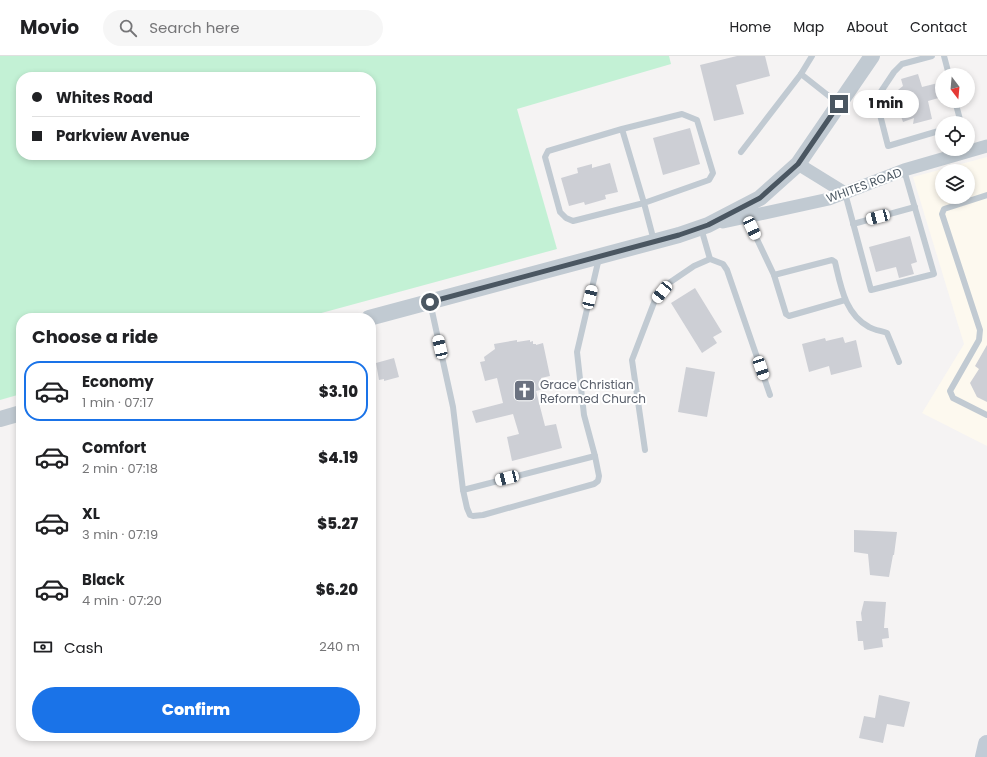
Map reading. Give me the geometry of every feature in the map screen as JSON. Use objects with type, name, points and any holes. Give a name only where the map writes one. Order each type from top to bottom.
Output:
[{"type":"main road","points":[[984,757],[987,744]]},
{"type":"street","points":[[704,226],[760,198],[798,164],[872,56]]},
{"type":"street","name":"WHITES ROAD","points":[[975,149],[987,146]]},
{"type":"street","name":"WHITES ROAD","points":[[376,316],[600,256],[704,226],[829,199],[904,170],[949,156]]},
{"type":"street","points":[[798,164],[845,193]]},
{"type":"street","points":[[0,419],[16,414]]},
{"type":"lane","points":[[741,152],[801,74],[812,56]]},
{"type":"lane","points":[[932,56],[902,64],[894,72],[876,99],[888,146],[935,132]]},
{"type":"lane","points":[[944,56],[947,68]]},
{"type":"lane","points":[[801,74],[839,104]]},
{"type":"lane","points":[[682,114],[697,120],[713,173],[709,180],[644,203],[573,220],[566,218],[560,212],[545,157],[548,151],[622,129],[682,114]]},
{"type":"lane","points":[[622,129],[654,241]]},
{"type":"lane","points":[[845,193],[871,290],[934,274],[904,170]]},
{"type":"lane","points":[[987,195],[944,209],[942,214],[980,330],[979,340],[950,391],[953,398],[987,415]]},
{"type":"lane","points":[[853,224],[915,207]]},
{"type":"lane","points":[[746,216],[774,275],[786,314],[789,316],[845,300]]},
{"type":"lane","points":[[704,226],[710,259]]},
{"type":"lane","points":[[430,302],[453,407],[463,490],[470,515],[482,515],[594,484],[598,481],[599,476],[595,456],[584,415],[577,352],[600,256]]},
{"type":"lane","points":[[645,450],[632,360],[655,300],[669,283],[694,266],[710,259],[723,264],[727,270],[770,395]]},
{"type":"lane","points":[[774,275],[832,260],[835,262],[845,300],[855,317],[870,328],[887,333],[899,362]]},
{"type":"lane","points":[[463,490],[595,456]]},
{"type":"shaded area","points":[[987,157],[987,446],[922,413],[964,344],[913,177],[935,171],[935,204],[975,204],[975,164],[961,164]]},
{"type":"green space","points":[[0,56],[669,56],[671,64],[517,109],[557,249],[321,313],[16,313],[16,395],[0,400]]},
{"type":"building","points":[[737,56],[765,56],[770,76],[736,85],[744,114],[714,121],[700,65]]},
{"type":"building","points":[[918,74],[922,87],[935,84],[935,99],[928,101],[932,119],[913,124],[914,118],[903,122],[895,99],[898,90],[903,86],[901,79]]},
{"type":"building","points":[[690,128],[700,164],[663,175],[653,138]]},
{"type":"building","points":[[610,163],[618,192],[605,195],[606,199],[585,205],[584,202],[569,206],[561,178],[578,173],[577,168],[592,164],[592,168]]},
{"type":"building","points":[[910,236],[917,262],[911,264],[914,274],[899,278],[896,267],[876,272],[869,247]]},
{"type":"building","points":[[695,288],[722,332],[713,337],[717,343],[702,353],[671,303]]},
{"type":"building","points":[[843,337],[845,343],[856,340],[862,367],[831,375],[829,366],[809,372],[802,344],[825,338],[826,341]]},
{"type":"building","points":[[517,340],[517,342],[530,340],[530,342],[533,341],[533,344],[536,345],[543,343],[550,376],[541,378],[544,389],[536,391],[545,426],[556,424],[562,448],[512,461],[507,437],[519,434],[513,414],[476,423],[472,411],[503,403],[497,378],[485,381],[480,362],[485,361],[484,357],[495,349],[494,344]]},
{"type":"building","points":[[987,345],[987,402],[977,397],[970,383],[979,369],[975,366]]},
{"type":"building","points":[[394,358],[399,377],[384,381],[384,379],[379,380],[376,363]]},
{"type":"building","points":[[686,367],[715,372],[707,417],[678,412]]},
{"type":"building","points":[[854,530],[897,532],[889,577],[870,575],[868,554],[854,552]]},
{"type":"building","points":[[864,601],[886,602],[884,628],[888,628],[889,638],[882,639],[883,647],[864,650],[863,641],[858,641],[856,621],[862,621],[861,613]]},
{"type":"building","points":[[879,695],[910,702],[904,727],[887,724],[883,743],[859,738],[864,716],[875,718]]},
{"type":"place","name":"Grace Christian Reformed Church","points":[[524,391]]},
{"type":"route","points":[[430,302],[679,235],[708,225],[760,198],[798,164],[839,104]]}]
